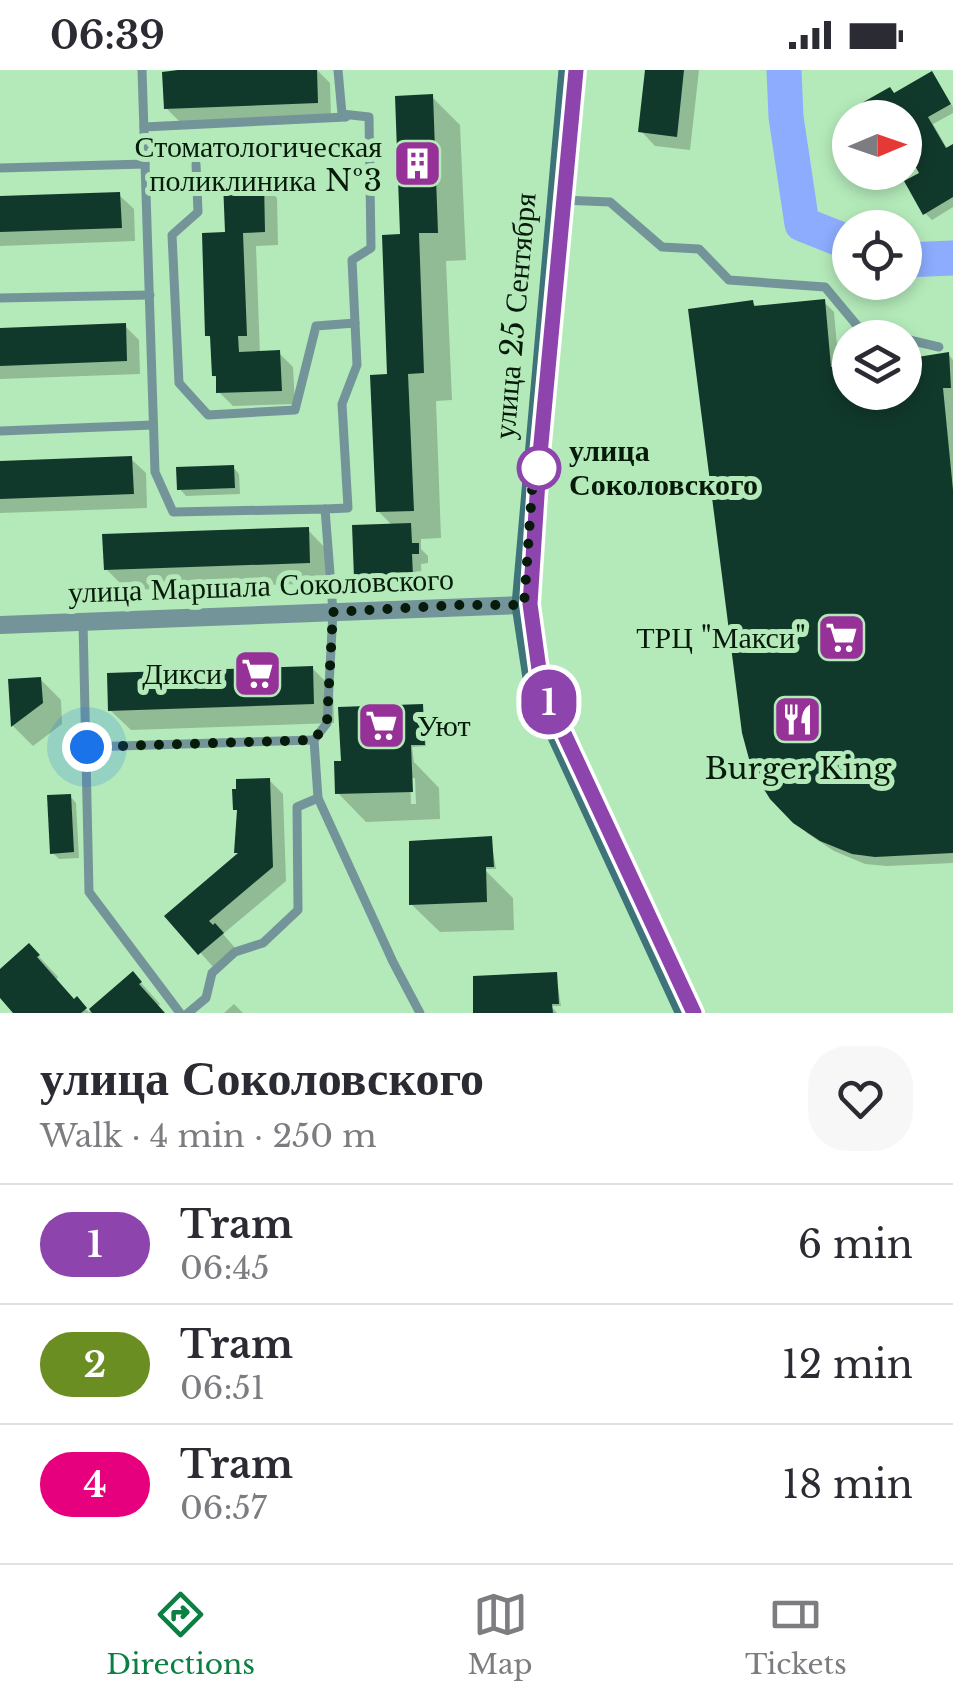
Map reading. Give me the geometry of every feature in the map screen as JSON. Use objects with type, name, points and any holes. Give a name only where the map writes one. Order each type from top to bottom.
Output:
[{"type":"main road","name":"улица 25 Сентября","points":[[571,70],[524,605],[536,684],[688,1013]]},
{"type":"street","name":"улица Маршала Соколовского","points":[[0,625],[524,605]]},
{"type":"lane","points":[[142,70],[155,472],[173,512],[348,508],[342,404],[356,365],[352,260],[371,248],[369,117],[342,114],[338,70]]},
{"type":"lane","points":[[144,128],[362,116]]},
{"type":"lane","points":[[0,168],[145,164]]},
{"type":"lane","points":[[196,164],[198,212],[172,234],[180,383],[208,416],[295,410],[316,326],[355,323]]},
{"type":"lane","points":[[558,200],[610,202],[662,247],[699,248],[729,280],[825,286],[853,320]]},
{"type":"lane","points":[[0,298],[150,295]]},
{"type":"lane","points":[[922,343],[939,347]]},
{"type":"lane","points":[[0,431],[154,425]]},
{"type":"lane","points":[[325,509],[333,612],[327,722],[314,740],[318,798],[420,1013]]},
{"type":"lane","points":[[83,622],[89,892],[184,1013],[206,998],[212,973],[235,952],[263,943],[298,910],[298,807],[318,798]]},
{"type":"lane","points":[[87,747],[314,740]]},
{"type":"building","points":[[317,70],[318,103],[164,109],[162,72]]},
{"type":"building","points":[[645,70],[684,70],[677,137],[638,132]]},
{"type":"building","points":[[932,71],[951,104],[928,117],[946,148],[953,144],[953,197],[923,215],[909,190],[922,190],[922,100],[867,100],[890,87],[894,93]]},
{"type":"building","points":[[433,94],[438,233],[419,233],[424,373],[408,374],[414,511],[376,512],[370,375],[387,374],[382,235],[400,234],[395,96]]},
{"type":"building","points":[[154,173],[175,173],[175,188],[154,189]]},
{"type":"building","points":[[264,181],[265,232],[243,233],[247,336],[238,336],[239,352],[280,350],[282,391],[216,393],[210,336],[205,336],[202,233],[225,232],[223,182]]},
{"type":"building","points":[[120,192],[122,228],[0,232],[0,196]]},
{"type":"building","name":"ТРЦ \"Макси\"","points":[[825,299],[832,410],[922,410],[922,356],[949,352],[951,388],[943,388],[953,490],[953,853],[875,857],[852,854],[820,841],[793,823],[770,799],[752,770],[742,733],[688,309],[753,300],[754,306]]},
{"type":"building","points":[[126,323],[127,361],[0,366],[0,328]]},
{"type":"building","points":[[132,456],[134,494],[0,499],[0,461]]},
{"type":"building","points":[[234,465],[235,488],[177,490],[176,467]]},
{"type":"building","points":[[411,523],[412,543],[419,543],[419,554],[412,554],[413,576],[354,578],[352,525]]},
{"type":"building","points":[[309,527],[310,563],[104,570],[102,534]]},
{"type":"building","points":[[313,666],[314,704],[108,711],[107,673]]},
{"type":"building","points":[[41,677],[43,703],[11,727],[8,679]]},
{"type":"building","points":[[423,704],[425,745],[411,745],[413,792],[335,794],[334,761],[341,761],[338,707]]},
{"type":"building","points":[[270,778],[273,867],[209,921],[224,933],[198,955],[164,916],[238,853],[234,853],[237,810],[233,810],[232,789],[236,789],[236,779]]},
{"type":"building","points":[[71,794],[74,852],[50,854],[47,795]]},
{"type":"building","points":[[492,836],[494,867],[486,867],[487,902],[409,905],[409,841]]},
{"type":"building","points":[[29,943],[74,999],[77,996],[87,1008],[81,1013],[13,1013],[0,998],[0,969]]},
{"type":"building","points":[[133,971],[142,982],[139,984],[165,1013],[92,1013],[89,1009]]},
{"type":"building","points":[[557,972],[559,1004],[552,1004],[553,1013],[473,1013],[473,976]]},
{"type":"waterway","points":[[784,70],[786,117],[802,224],[832,236]]},
{"type":"waterway","points":[[922,259],[953,258]]},
{"type":"tram line","points":[[576,70],[539,465],[531,604],[541,684],[694,1013]]},
{"type":"tram line","name":"1","points":[[576,70],[530,604],[541,684],[694,1013]]},
{"type":"place","name":"Стоматологическая поликлиника №3","points":[[417,164]]},
{"type":"place","name":"улица Соколовского","points":[[539,468]]},
{"type":"place","name":"ТРЦ \"Макси\"","points":[[841,638]]},
{"type":"place","name":"Дикси","points":[[257,674]]},
{"type":"place","name":"Burger King","points":[[798,720]]},
{"type":"place","name":"Уют","points":[[382,726]]},
{"type":"route","points":[[87,747],[314,740],[327,722],[333,612],[524,605],[534,462],[539,468]]}]
